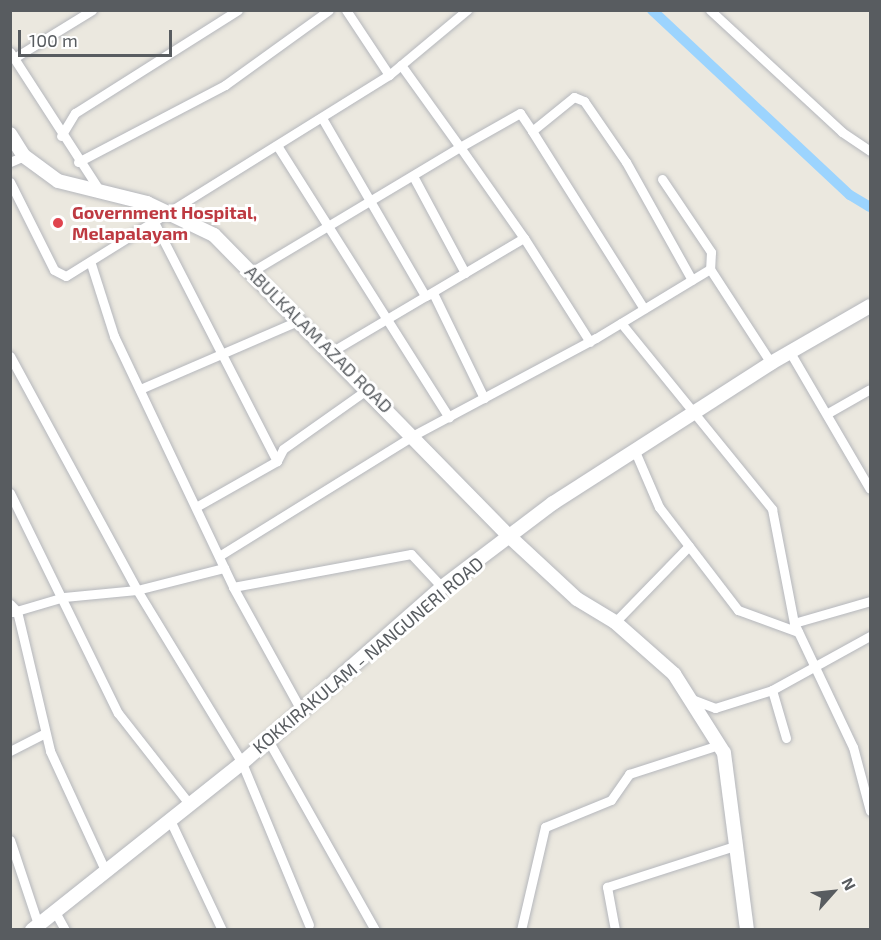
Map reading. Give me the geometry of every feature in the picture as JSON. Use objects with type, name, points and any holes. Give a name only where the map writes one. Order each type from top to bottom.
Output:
[{"type":"main road","name":"ABULKALAM AZAD ROAD","points":[[10,134],[24,156],[58,181],[171,211],[214,235],[298,321],[369,388],[510,537],[577,599],[615,622],[674,674],[719,745]]},
{"type":"main road","name":"KOKKIRAKULAM - NANGUNERI ROAD","points":[[35,927],[187,801],[242,763],[442,587],[634,449],[771,363],[791,354],[870,306]]},
{"type":"main road","points":[[719,745],[746,929]]},
{"type":"street","points":[[92,10],[12,55],[78,162],[102,192]]},
{"type":"street","points":[[61,136],[75,113],[238,10]]},
{"type":"street","points":[[78,162],[225,85],[329,10]]},
{"type":"street","points":[[346,10],[389,75]]},
{"type":"street","points":[[10,182],[59,276],[91,264],[171,211],[278,147],[389,75],[467,10]]},
{"type":"street","points":[[710,10],[842,132],[870,151]]},
{"type":"street","points":[[400,65],[524,238],[590,342]]},
{"type":"street","points":[[532,131],[574,97],[584,101],[626,162],[692,280]]},
{"type":"street","points":[[251,272],[520,113],[644,309]]},
{"type":"street","points":[[322,118],[373,200],[425,297],[433,293]]},
{"type":"street","points":[[278,147],[388,318],[448,417]]},
{"type":"street","points":[[10,162],[24,156]]},
{"type":"street","points":[[413,176],[465,273]]},
{"type":"street","points":[[662,179],[711,252],[710,269],[771,363]]},
{"type":"street","points":[[154,222],[277,460]]},
{"type":"street","points":[[331,352],[524,238]]},
{"type":"street","points":[[91,264],[114,336],[233,587],[301,710]]},
{"type":"street","points":[[219,556],[414,435],[590,342],[710,269]]},
{"type":"street","points":[[433,293],[484,398]]},
{"type":"street","points":[[140,389],[223,356],[298,321]]},
{"type":"street","points":[[621,324],[691,415],[772,509],[796,627],[853,747],[870,812]]},
{"type":"street","points":[[791,354],[828,413],[870,489]]},
{"type":"street","points":[[10,356],[137,590],[242,763],[309,925]]},
{"type":"street","points":[[196,507],[277,460],[283,449],[369,388]]},
{"type":"street","points":[[828,413],[870,388]]},
{"type":"street","points":[[634,449],[659,507],[738,610],[796,627],[870,601]]},
{"type":"street","points":[[10,493],[64,597],[82,648],[118,713],[187,801]]},
{"type":"street","points":[[615,622],[688,546]]},
{"type":"street","points":[[233,587],[411,554],[442,587]]},
{"type":"street","points":[[105,870],[45,733],[13,610],[64,597],[137,590],[224,568]]},
{"type":"street","points":[[689,698],[715,708],[771,690],[870,636]]},
{"type":"street","points":[[771,690],[786,738]]},
{"type":"street","points":[[10,751],[45,733]]},
{"type":"street","points":[[268,740],[375,930]]},
{"type":"street","points":[[521,930],[545,827],[611,800],[629,774],[719,745]]},
{"type":"street","points":[[168,817],[222,930]]},
{"type":"street","points":[[10,840],[35,927]]},
{"type":"street","points":[[615,930],[607,887],[735,846]]},
{"type":"street","points":[[54,910],[65,930]]},
{"type":"waterway","points":[[652,10],[850,195],[870,207]]},
{"type":"place","name":"Government Hospital, Melapalayam","points":[[58,223]]}]
